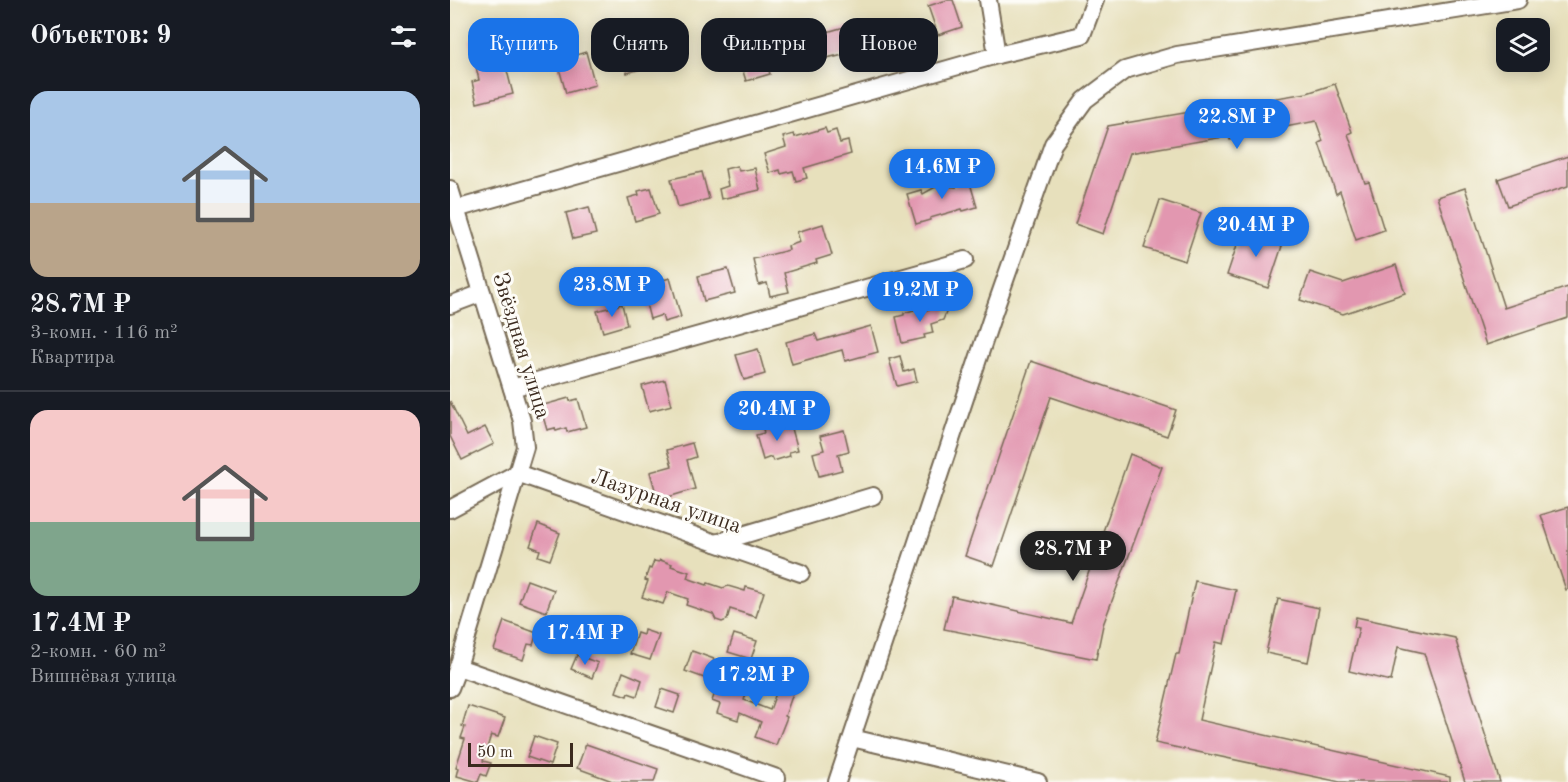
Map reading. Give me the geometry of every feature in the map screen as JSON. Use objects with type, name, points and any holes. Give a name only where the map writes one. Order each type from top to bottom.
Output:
[{"type":"street","points":[[988,0],[997,55]]},
{"type":"street","points":[[456,209],[997,55],[1082,35],[1095,0]]},
{"type":"street","points":[[837,782],[991,320],[1053,144],[1085,100],[1125,70],[1177,55],[1518,0]]},
{"type":"street","name":"Звёздная улица","points":[[450,189],[522,421],[525,447],[450,688]]},
{"type":"street","points":[[512,388],[965,260]]},
{"type":"street","points":[[450,305],[482,293]]},
{"type":"street","points":[[450,509],[517,473]]},
{"type":"street","name":"Лазурная улица","points":[[517,473],[801,573]]},
{"type":"street","points":[[716,543],[873,496]]},
{"type":"street","points":[[458,667],[777,778]]},
{"type":"street","points":[[852,738],[1038,782]]},
{"type":"building","points":[[953,0],[962,27],[938,35],[938,18],[932,18],[928,6]]},
{"type":"building","points":[[839,29],[839,56],[827,58],[827,32]]},
{"type":"building","points":[[586,52],[595,85],[566,93],[560,72],[579,72],[579,54]]},
{"type":"building","points":[[477,72],[507,72],[513,94],[477,103],[472,82],[479,80]]},
{"type":"building","points":[[743,72],[769,72],[770,74],[746,81]]},
{"type":"building","points":[[1335,84],[1352,132],[1348,134],[1365,183],[1369,182],[1384,230],[1356,240],[1340,191],[1336,194],[1319,143],[1323,141],[1316,121],[1280,128],[1281,131],[1230,140],[1229,136],[1130,153],[1103,234],[1075,224],[1108,126],[1225,106],[1226,111],[1277,101],[1276,98],[1307,93]]},
{"type":"building","points":[[825,128],[827,133],[836,130],[840,143],[848,141],[851,154],[804,168],[807,178],[796,181],[793,171],[781,174],[780,170],[770,173],[764,154],[786,147],[783,137],[794,134],[795,137]]},
{"type":"building","points":[[1568,156],[1568,186],[1508,206],[1498,179]]},
{"type":"building","points":[[737,166],[739,171],[755,168],[760,190],[721,199],[719,189],[728,186],[725,169]]},
{"type":"building","points":[[702,172],[709,199],[678,207],[671,179]]},
{"type":"building","points":[[968,176],[977,207],[963,211],[962,209],[916,224],[907,194],[921,190],[923,194],[939,185],[956,187],[954,180]]},
{"type":"building","points":[[651,188],[659,214],[635,221],[628,198],[639,195],[638,191]]},
{"type":"building","points":[[1465,188],[1504,308],[1568,287],[1568,318],[1486,345],[1437,197]]},
{"type":"building","points":[[1160,200],[1201,213],[1185,261],[1144,248]]},
{"type":"building","points":[[589,207],[596,234],[573,239],[566,213]]},
{"type":"building","points":[[823,224],[832,255],[816,260],[817,263],[784,273],[789,292],[770,296],[767,283],[759,285],[753,259],[789,250],[788,246],[800,242],[797,232]]},
{"type":"building","points":[[1243,227],[1284,240],[1268,288],[1227,275]]},
{"type":"building","points":[[1396,265],[1405,293],[1343,314],[1300,300],[1310,272],[1343,283]]},
{"type":"building","points":[[728,269],[735,293],[704,301],[698,276]]},
{"type":"building","points":[[670,278],[681,317],[664,322],[662,315],[650,319],[644,296],[651,294],[649,284]]},
{"type":"building","points":[[950,303],[943,320],[931,324],[933,333],[924,335],[925,338],[902,343],[896,317],[917,309],[918,312]]},
{"type":"building","points":[[622,304],[627,325],[603,332],[597,311]]},
{"type":"building","points":[[871,326],[878,352],[845,361],[842,350],[792,364],[786,342],[815,334],[818,341]]},
{"type":"building","points":[[758,349],[765,374],[744,380],[736,355]]},
{"type":"building","points":[[900,356],[904,372],[914,369],[917,381],[897,386],[889,359]]},
{"type":"building","points":[[1031,361],[1176,410],[1167,436],[1051,397],[994,566],[965,556]]},
{"type":"building","points":[[665,380],[672,405],[649,411],[642,386]]},
{"type":"building","points":[[569,398],[570,401],[578,399],[586,427],[567,432],[566,428],[556,431],[555,428],[547,430],[540,406]]},
{"type":"building","points":[[450,401],[467,436],[485,427],[494,444],[462,460],[450,436]]},
{"type":"building","points":[[782,424],[783,427],[791,425],[798,450],[789,452],[790,456],[773,461],[771,457],[763,460],[756,435],[764,433],[763,429]]},
{"type":"building","points":[[844,430],[849,451],[838,454],[842,470],[819,476],[813,453],[824,450],[820,436]]},
{"type":"building","points":[[692,443],[696,457],[687,460],[695,489],[658,500],[650,472],[672,466],[667,450]]},
{"type":"building","points":[[1130,454],[1162,467],[1103,625],[1096,659],[944,629],[952,596],[1071,623]]},
{"type":"building","points":[[1568,507],[1568,589],[1566,590],[1541,515]]},
{"type":"building","points":[[538,524],[560,533],[550,560],[538,556],[540,550],[530,546]]},
{"type":"building","points":[[660,560],[689,572],[687,578],[707,585],[708,583],[723,588],[728,586],[745,591],[746,587],[764,592],[756,617],[730,609],[727,620],[722,622],[716,620],[713,614],[686,605],[688,599],[668,592],[663,604],[642,597],[648,581],[645,580],[649,568],[651,569],[654,561],[659,562]]},
{"type":"building","points":[[527,580],[554,590],[546,612],[519,602]]},
{"type":"building","points":[[1195,581],[1236,590],[1224,644],[1216,642],[1199,720],[1450,777],[1450,782],[1340,782],[1155,743],[1176,654],[1179,654]]},
{"type":"building","points":[[1278,599],[1319,608],[1308,662],[1266,653]]},
{"type":"building","points":[[1356,617],[1455,638],[1500,782],[1465,782],[1424,653],[1398,647],[1391,681],[1349,671],[1359,628],[1354,627]]},
{"type":"building","points":[[504,621],[537,633],[533,645],[528,644],[523,660],[494,650]]},
{"type":"building","points":[[644,630],[659,635],[650,660],[630,654],[637,633],[643,635]]},
{"type":"building","points":[[734,634],[757,641],[751,659],[728,652]]},
{"type":"building","points":[[692,651],[714,659],[707,679],[685,671]]},
{"type":"building","points":[[577,655],[598,663],[592,678],[571,669]]},
{"type":"building","points":[[623,672],[642,680],[637,696],[628,693],[627,696],[616,692]]},
{"type":"building","points":[[736,679],[750,683],[744,700],[770,710],[781,679],[796,685],[776,745],[755,737],[761,722],[740,713],[738,720],[717,713],[720,704],[712,701],[718,684],[733,689]]},
{"type":"building","points":[[662,689],[680,695],[674,713],[656,707]]},
{"type":"building","points":[[468,706],[505,718],[498,737],[491,735],[483,761],[491,763],[486,776],[481,774],[478,782],[457,776],[459,768],[456,767],[465,739],[461,738],[465,727],[462,726]]},
{"type":"building","points":[[534,736],[557,744],[550,765],[527,757]]},
{"type":"building","points":[[586,744],[658,769],[654,782],[615,782],[577,768]]}]
